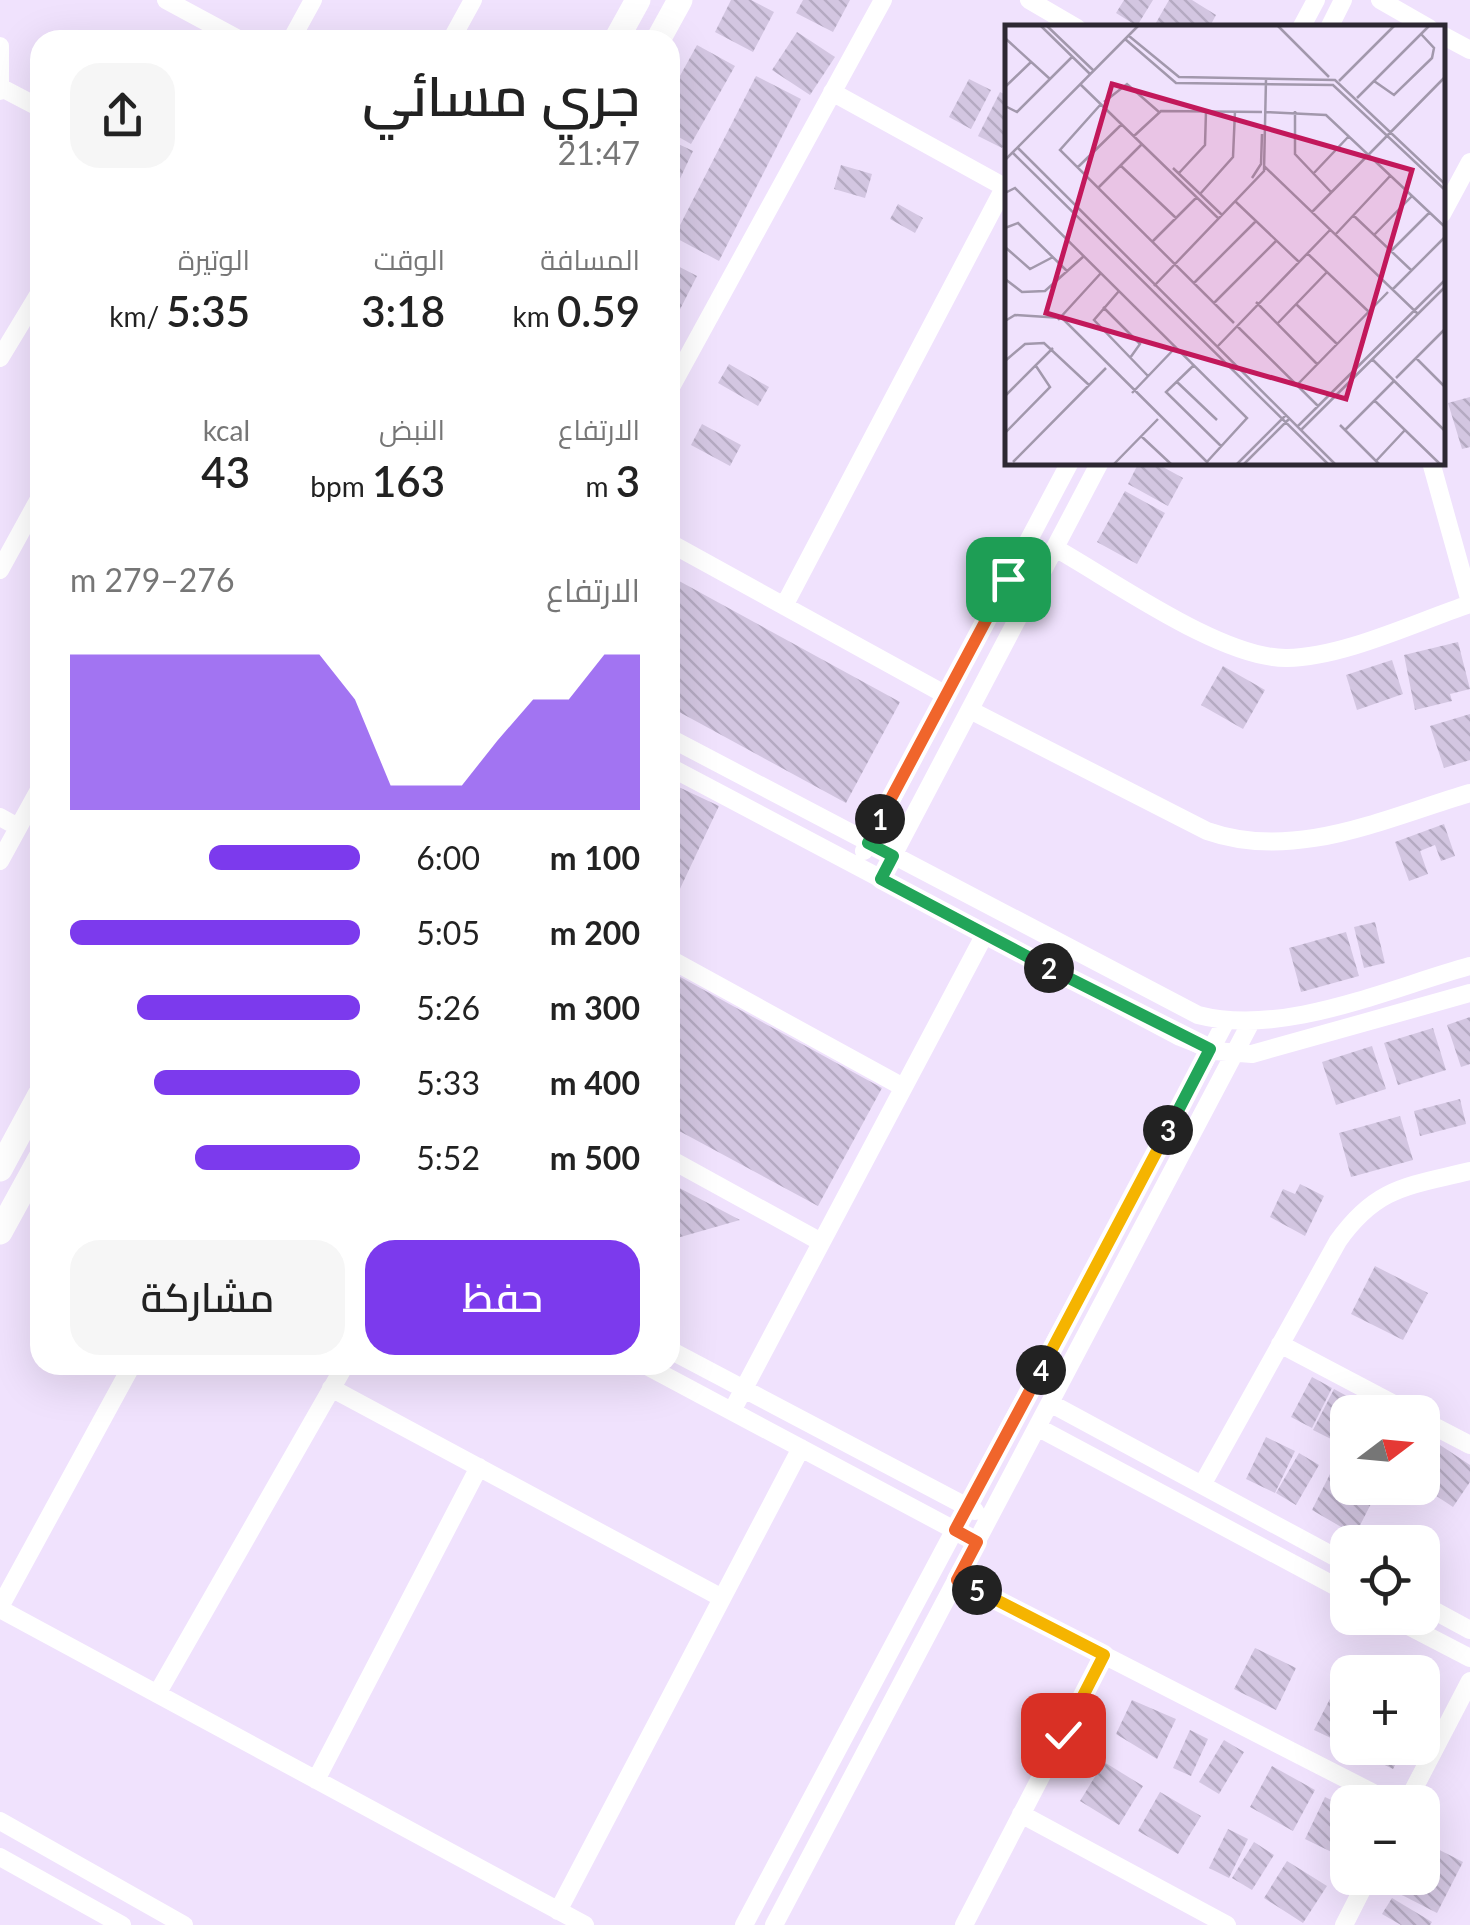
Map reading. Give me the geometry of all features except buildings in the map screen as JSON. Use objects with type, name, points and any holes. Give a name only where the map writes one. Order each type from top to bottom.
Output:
[{"type":"street","points":[[166,0],[222,30]]},
{"type":"street","points":[[297,30],[314,0]]},
{"type":"street","points":[[456,30],[473,0]]},
{"type":"street","points":[[622,30],[638,0]]},
{"type":"street","points":[[664,30],[680,0]]},
{"type":"street","points":[[680,370],[883,0]]},
{"type":"street","points":[[1028,0],[1072,25]]},
{"type":"street","points":[[1304,25],[1316,0]]},
{"type":"street","points":[[1330,25],[1343,0]]},
{"type":"street","points":[[1380,0],[1424,25]]},
{"type":"street","points":[[1445,37],[1470,50]]},
{"type":"street","points":[[0,46],[0,88],[30,103]]},
{"type":"street","points":[[832,92],[1005,187]]},
{"type":"street","points":[[1445,208],[1470,162]]},
{"type":"street","points":[[784,606],[1005,190]]},
{"type":"street","points":[[0,358],[30,308]]},
{"type":"street","points":[[856,866],[1068,465]]},
{"type":"street","points":[[881,879],[1098,465]]},
{"type":"street","points":[[1055,548],[1225,644],[1270,658],[1324,652],[1470,603],[1432,465]]},
{"type":"street","points":[[0,570],[30,516]]},
{"type":"street","points":[[680,549],[946,696]]},
{"type":"street","points":[[970,710],[1206,831],[1244,842],[1302,842],[1470,793]]},
{"type":"street","points":[[680,743],[1162,999],[1226,1021],[1285,1019],[1470,966]]},
{"type":"street","points":[[680,772],[1180,1038],[1210,1049],[1235,1053],[1287,1047],[1470,993]]},
{"type":"street","points":[[0,860],[30,806]]},
{"type":"street","points":[[0,818],[18,827]]},
{"type":"street","points":[[732,1411],[984,934]]},
{"type":"street","points":[[680,964],[904,1087]]},
{"type":"street","points":[[744,1925],[1226,1021]]},
{"type":"street","points":[[774,1925],[1252,1022]]},
{"type":"street","points":[[0,1169],[30,1114]]},
{"type":"street","points":[[680,1164],[821,1242]]},
{"type":"street","points":[[1202,1485],[1338,1241],[1366,1206],[1395,1191],[1470,1171]]},
{"type":"street","points":[[0,1232],[30,1176]]},
{"type":"street","points":[[1280,1344],[1376,1395]]},
{"type":"street","points":[[680,1355],[989,1518]]},
{"type":"street","points":[[127,1375],[0,1608],[585,1925]]},
{"type":"street","points":[[156,1694],[338,1375]]},
{"type":"street","points":[[664,1375],[977,1542]]},
{"type":"street","points":[[331,1388],[722,1598]]},
{"type":"street","points":[[1050,1403],[1330,1554]]},
{"type":"street","points":[[1037,1427],[1330,1583]]},
{"type":"street","points":[[1440,1429],[1470,1445]]},
{"type":"street","points":[[558,1910],[801,1448]]},
{"type":"street","points":[[316,1780],[479,1467]]},
{"type":"street","points":[[957,1580],[1358,1785]]},
{"type":"street","points":[[1440,1614],[1470,1630]]},
{"type":"street","points":[[1426,1635],[1470,1658]]},
{"type":"street","points":[[964,1925],[1104,1655]]},
{"type":"street","points":[[1416,1785],[1470,1681]]},
{"type":"street","points":[[1021,1814],[1228,1925]]},
{"type":"street","points":[[0,1822],[184,1925]]},
{"type":"street","points":[[0,1857],[122,1925]]},
{"type":"street","points":[[1344,1925],[1359,1895]]},
{"type":"route","points":[[1008,579],[868,843],[893,856],[881,879],[1180,1038],[1210,1049],[955,1530],[977,1542],[957,1580],[1104,1655],[1063,1735]]}]
